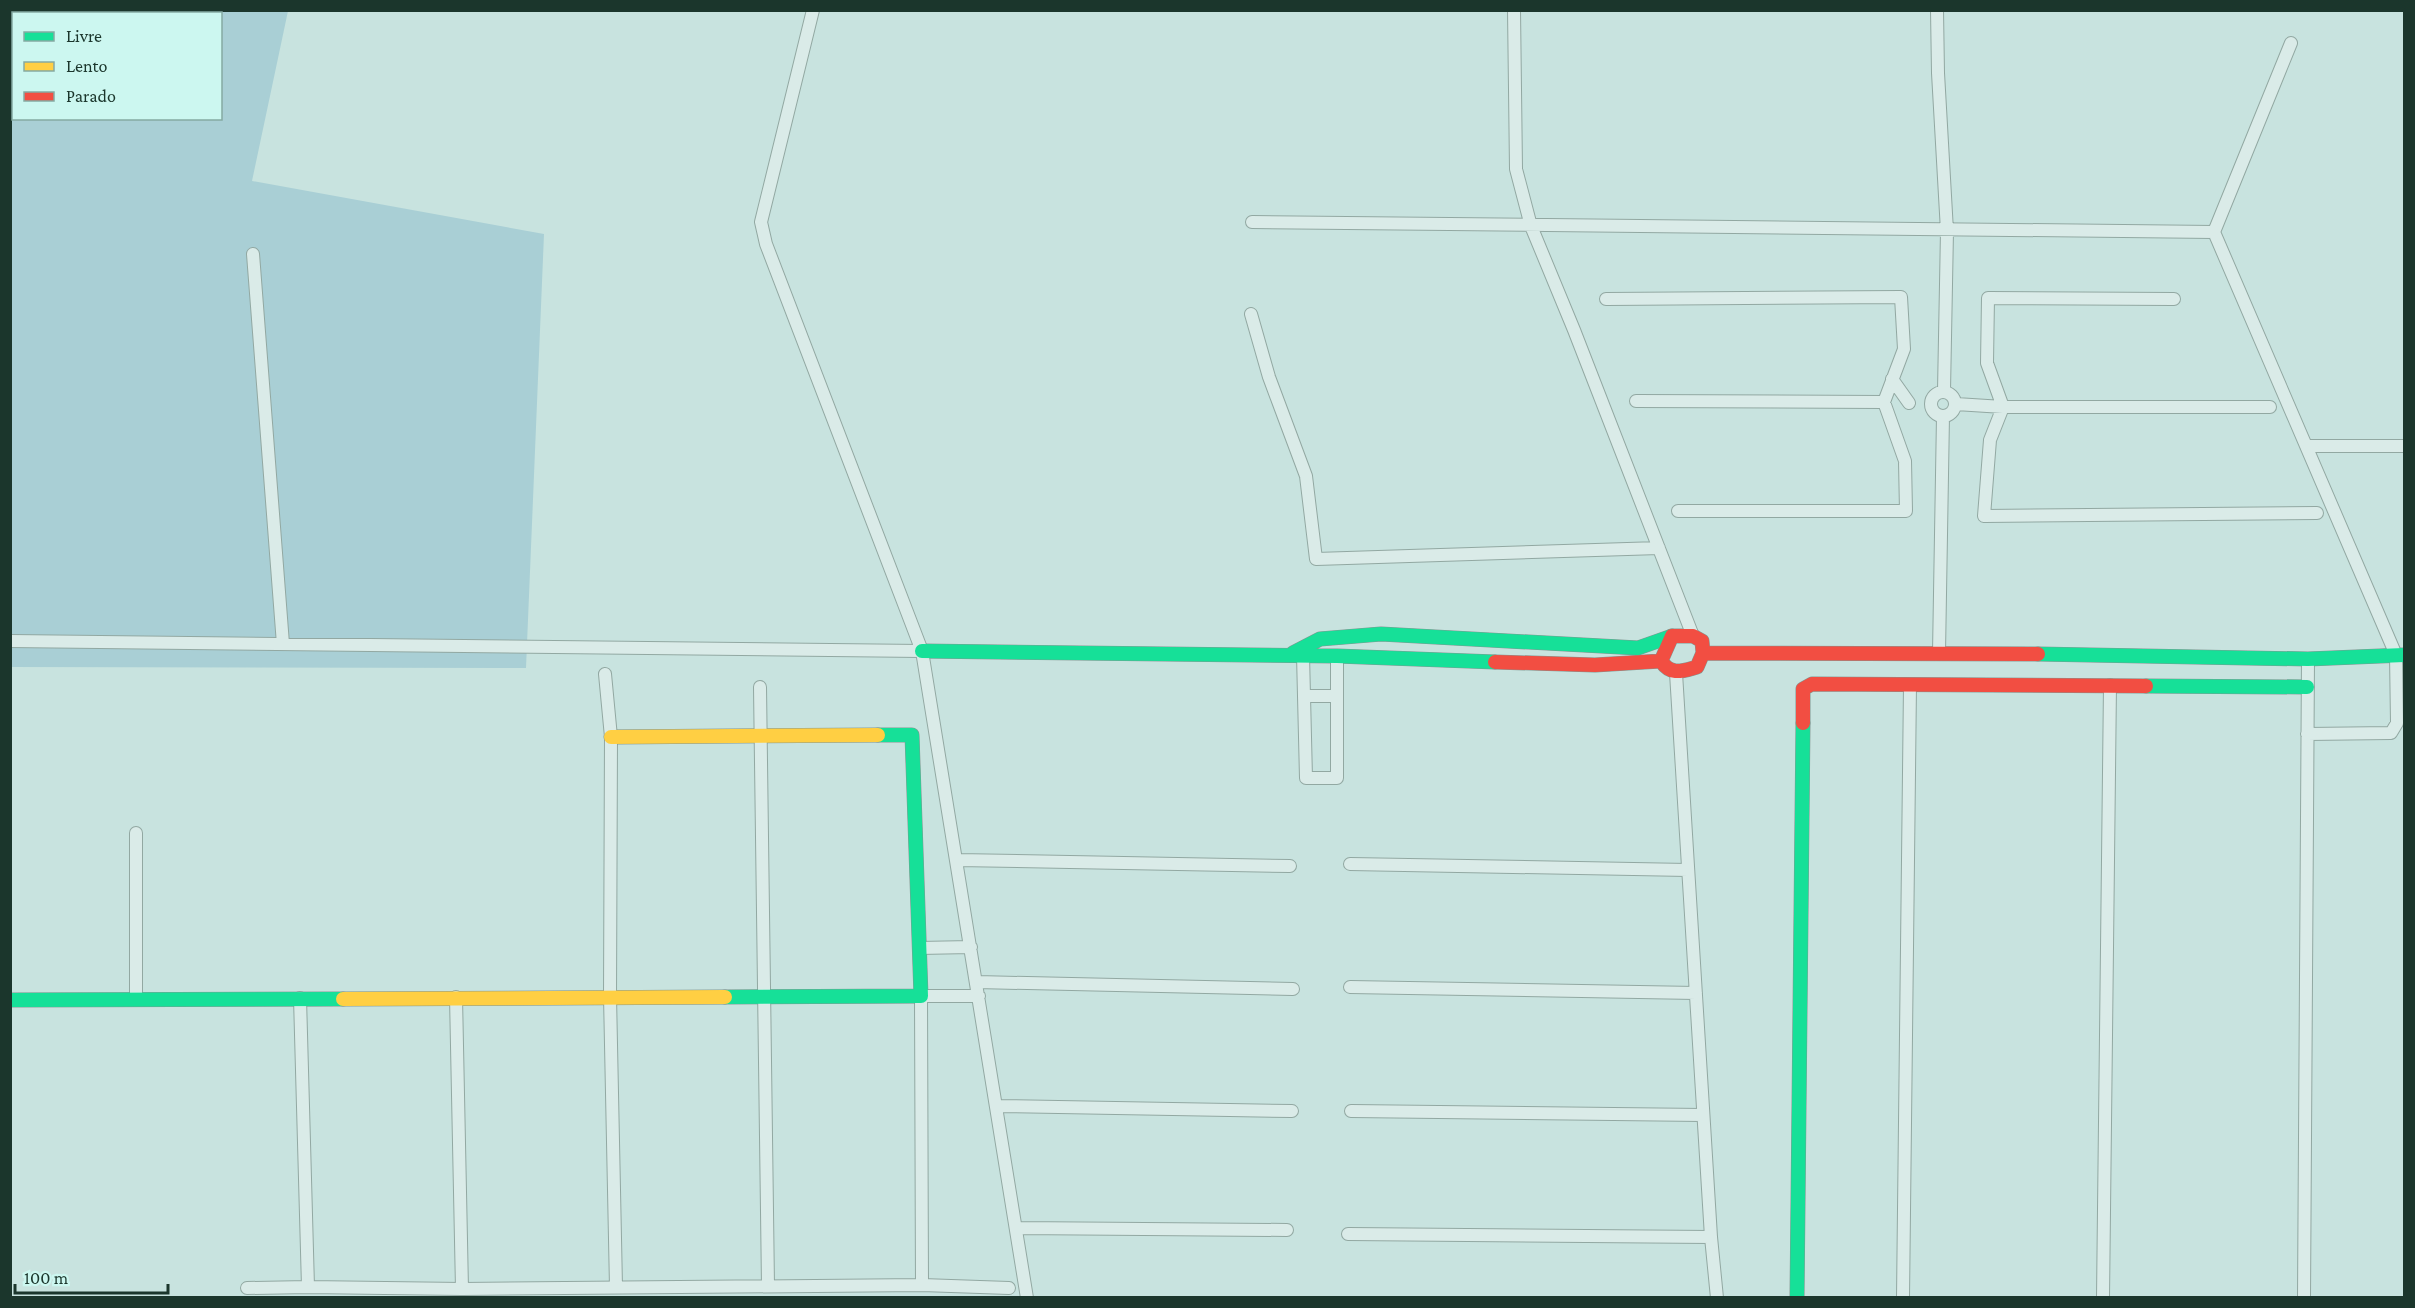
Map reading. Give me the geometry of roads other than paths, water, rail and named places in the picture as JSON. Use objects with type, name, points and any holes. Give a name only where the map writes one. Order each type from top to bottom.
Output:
[{"type":"street","points":[[813,10],[761,222],[766,244],[922,651],[1028,1298]]},
{"type":"street","points":[[1514,10],[1516,169],[1531,226],[1693,636]]},
{"type":"street","points":[[1937,10],[1938,73],[1947,231],[1944,391]]},
{"type":"street","points":[[2292,43],[2214,232],[2306,446],[2400,655],[2397,723],[2391,733],[2307,734]]},
{"type":"street","points":[[1252,222],[2214,232]]},
{"type":"street","points":[[252,254],[283,644]]},
{"type":"street","points":[[1606,299],[1902,297],[1904,349],[1884,402],[1905,461],[1906,511],[1678,511]]},
{"type":"street","points":[[2174,299],[1988,298],[1987,363],[2003,407],[1990,440],[1984,516],[2317,513]]},
{"type":"street","points":[[1251,314],[1269,377],[1306,476],[1316,559],[1659,549]]},
{"type":"street","points":[[1892,379],[1909,403]]},
{"type":"street","points":[[1944,391],[1950,393],[1956,404],[1950,415],[1943,416],[1937,415],[1930,404],[1937,392],[1944,391]]},
{"type":"street","points":[[1636,401],[1884,402]]},
{"type":"street","points":[[1909,403],[1930,404]]},
{"type":"street","points":[[1892,423],[1909,403]]},
{"type":"street","points":[[1956,404],[2003,407],[2270,407]]},
{"type":"street","points":[[1939,653],[1943,416]]},
{"type":"street","points":[[2306,446],[2404,446]]},
{"type":"street","points":[[1296,655],[1320,639],[1381,634],[1638,648],[1672,636],[1693,636],[1702,641],[1704,652],[1697,667],[1676,673],[1666,669],[1661,661]]},
{"type":"street","points":[[1661,661],[1672,636]]},
{"type":"street","points":[[10,641],[1296,655],[1595,664],[1661,661]]},
{"type":"street","points":[[1704,652],[2308,659],[2400,655]]},
{"type":"street","points":[[1296,655],[1304,696],[1306,778],[1338,778],[1337,656]]},
{"type":"street","points":[[2304,1298],[2308,659]]},
{"type":"street","points":[[1676,673],[1711,1237],[1717,1298]]},
{"type":"street","points":[[605,674],[611,737],[610,996],[616,1287]]},
{"type":"street","points":[[1797,1298],[1803,689],[1812,684],[2110,684],[2307,687]]},
{"type":"street","points":[[2103,1298],[2110,684]]},
{"type":"street","points":[[1903,1298],[1910,685]]},
{"type":"street","points":[[760,687],[768,1286]]},
{"type":"street","points":[[1304,696],[1337,696]]},
{"type":"street","points":[[611,737],[912,735],[921,996],[922,1285]]},
{"type":"street","points":[[136,833],[136,999]]},
{"type":"street","points":[[957,860],[1290,866]]},
{"type":"street","points":[[1350,864],[1688,870]]},
{"type":"street","points":[[919,948],[971,947]]},
{"type":"street","points":[[977,982],[1293,989]]},
{"type":"street","points":[[1350,987],[1696,993]]},
{"type":"street","points":[[10,1000],[764,995],[979,996]]},
{"type":"street","points":[[456,997],[462,1289]]},
{"type":"street","points":[[300,998],[308,1287]]},
{"type":"street","points":[[997,1106],[1292,1111]]},
{"type":"street","points":[[1351,1111],[1703,1115]]},
{"type":"street","points":[[1016,1228],[1287,1230]]},
{"type":"street","points":[[1348,1234],[1711,1237]]},
{"type":"street","points":[[247,1288],[462,1289],[922,1285],[1009,1288]]}]
